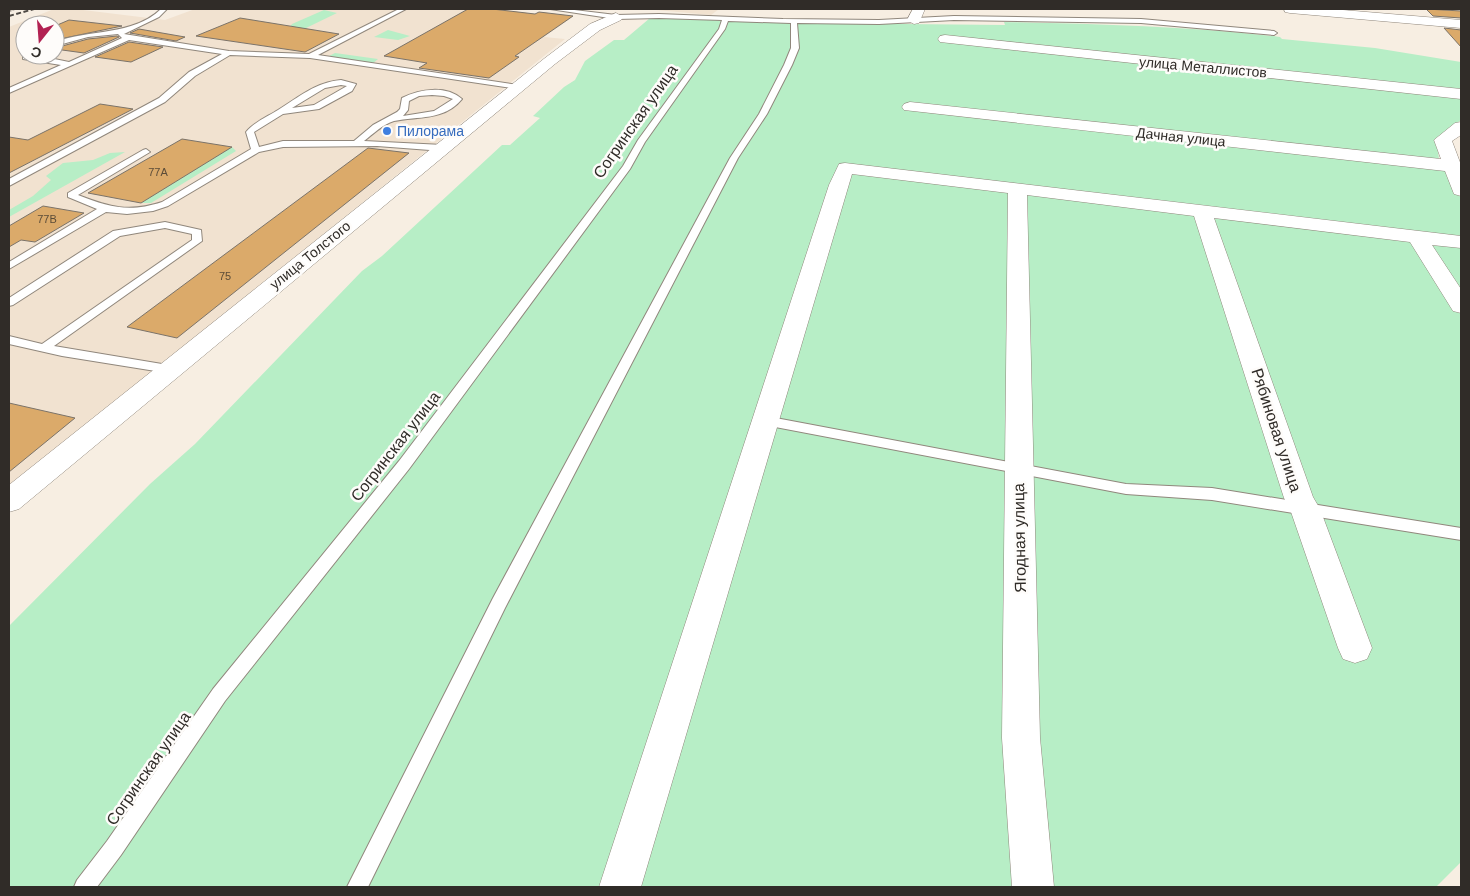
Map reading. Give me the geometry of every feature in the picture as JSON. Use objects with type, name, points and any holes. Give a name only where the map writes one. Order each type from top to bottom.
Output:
[{"type":"street","points":[[1290,9],[1461,24]]},
{"type":"street","name":"улица Толстого","points":[[9,501],[168,369],[518,87],[595,27],[616,17]]},
{"type":"street","name":"улица Металлистов","points":[[945,39],[1461,94]]},
{"type":"street","name":"Дачная улица","points":[[910,107],[1453,156]]},
{"type":"street","points":[[1461,127],[1443,140],[1453,156],[1461,190]]},
{"type":"street","points":[[620,887],[838,185],[845,168],[1461,242]]},
{"type":"street","name":"Ягодная улица","points":[[1017,189],[1020,330],[1018,470],[1021,738],[1033,887]]},
{"type":"street","name":"Рябиновая улица","points":[[1202,211],[1299,498],[1305,509],[1355,648]]},
{"type":"street","points":[[1417,237],[1461,306]]},
{"type":"lane","points":[[65,41],[100,32],[121,32],[157,16],[164,9]]},
{"type":"lane","points":[[310,56],[403,9]]},
{"type":"lane","points":[[553,9],[616,17],[659,16],[794,22],[916,15],[954,18],[1141,21],[1274,33]]},
{"type":"lane","name":"Согринская улица","points":[[84,887],[114,848],[219,695],[404,465],[627,167],[641,142],[722,29],[725,20]]},
{"type":"lane","points":[[357,887],[504,594],[734,158],[762,114],[788,65],[794,48],[794,22]]},
{"type":"lane","points":[[121,32],[121,35],[128,38],[229,53],[310,56],[518,87]]},
{"type":"lane","points":[[9,91],[128,38]]},
{"type":"lane","points":[[9,183],[162,100],[192,74],[229,53]]},
{"type":"lane","points":[[65,63],[69,64]]},
{"type":"lane","points":[[256,150],[250,132],[257,125],[317,87],[330,83],[342,82],[352,84],[316,107],[280,112]]},
{"type":"lane","points":[[356,143],[376,127],[394,119],[442,111],[454,104],[458,99],[452,95],[435,93],[410,97],[405,100],[404,110],[394,119]]},
{"type":"lane","points":[[146,152],[71,195],[104,209],[127,211],[153,208],[165,204],[256,150],[283,144],[414,144],[443,148]]},
{"type":"lane","points":[[9,266],[104,209]]},
{"type":"lane","points":[[9,303],[117,233],[164,225],[197,232],[197,241],[44,348]]},
{"type":"lane","points":[[9,340],[44,348],[168,369]]},
{"type":"lane","points":[[765,421],[1126,489],[1212,494],[1461,534]]},
{"type":"path","points":[[9,11],[15,9]]},
{"type":"shaded area","points":[[54,9],[75,9],[165,20],[195,9],[492,9],[535,14],[539,12],[549,13],[547,16],[570,19],[544,37],[565,39],[9,488],[9,27],[15,25],[15,65],[65,65],[65,15],[39,15]]},
{"type":"shaded area","points":[[645,9],[719,9],[711,15]]},
{"type":"green space","points":[[324,10],[337,13],[304,29],[289,28],[292,24]]},
{"type":"green space","points":[[650,18],[801,23],[1005,25],[1004,22],[1177,28],[1245,33],[1280,37],[1282,39],[1375,48],[1461,62],[1461,120],[1436,138],[1439,159],[1461,164],[1461,862],[1436,887],[9,887],[9,626],[150,484],[195,444],[362,271],[382,256],[502,145],[510,145],[540,118],[533,116],[564,87],[575,80],[585,61],[614,40],[624,40]]},
{"type":"green space","points":[[388,30],[410,36],[398,40],[374,37]]},
{"type":"green space","points":[[335,53],[378,59],[372,64],[327,57]]},
{"type":"green space","points":[[232,147],[236,151],[151,203],[141,203]]},
{"type":"green space","points":[[125,152],[9,217],[9,210],[33,196],[51,180],[46,176],[63,163],[93,160],[110,153]]},
{"type":"building","points":[[468,9],[492,9],[535,14],[539,12],[573,16],[515,56],[519,57],[489,78],[419,68],[427,63],[384,56]]},
{"type":"building","points":[[1426,9],[1461,11],[1461,18],[1433,16]]},
{"type":"building","points":[[240,18],[339,34],[305,52],[196,36]]},
{"type":"building","points":[[69,20],[122,26],[65,38],[65,22]]},
{"type":"building","points":[[1444,28],[1461,30],[1461,47]]},
{"type":"building","points":[[139,29],[185,37],[176,41],[130,33]]},
{"type":"building","points":[[119,37],[84,53],[65,50],[65,45],[88,39]]},
{"type":"building","points":[[129,42],[163,47],[131,62],[95,57]]},
{"type":"building","points":[[100,104],[133,109],[9,173],[9,137],[28,140]]},
{"type":"building","points":[[182,139],[232,147],[141,203],[88,193]]},
{"type":"building","points":[[368,148],[409,153],[177,338],[127,327]]},
{"type":"building","points":[[43,206],[84,213],[35,242],[21,240],[9,247],[9,226]]},
{"type":"building","points":[[9,403],[75,418],[9,472]]},
{"type":"railway","points":[[9,16],[34,9]]},
{"type":"place","name":"Пилорама","points":[[387,131]]}]
